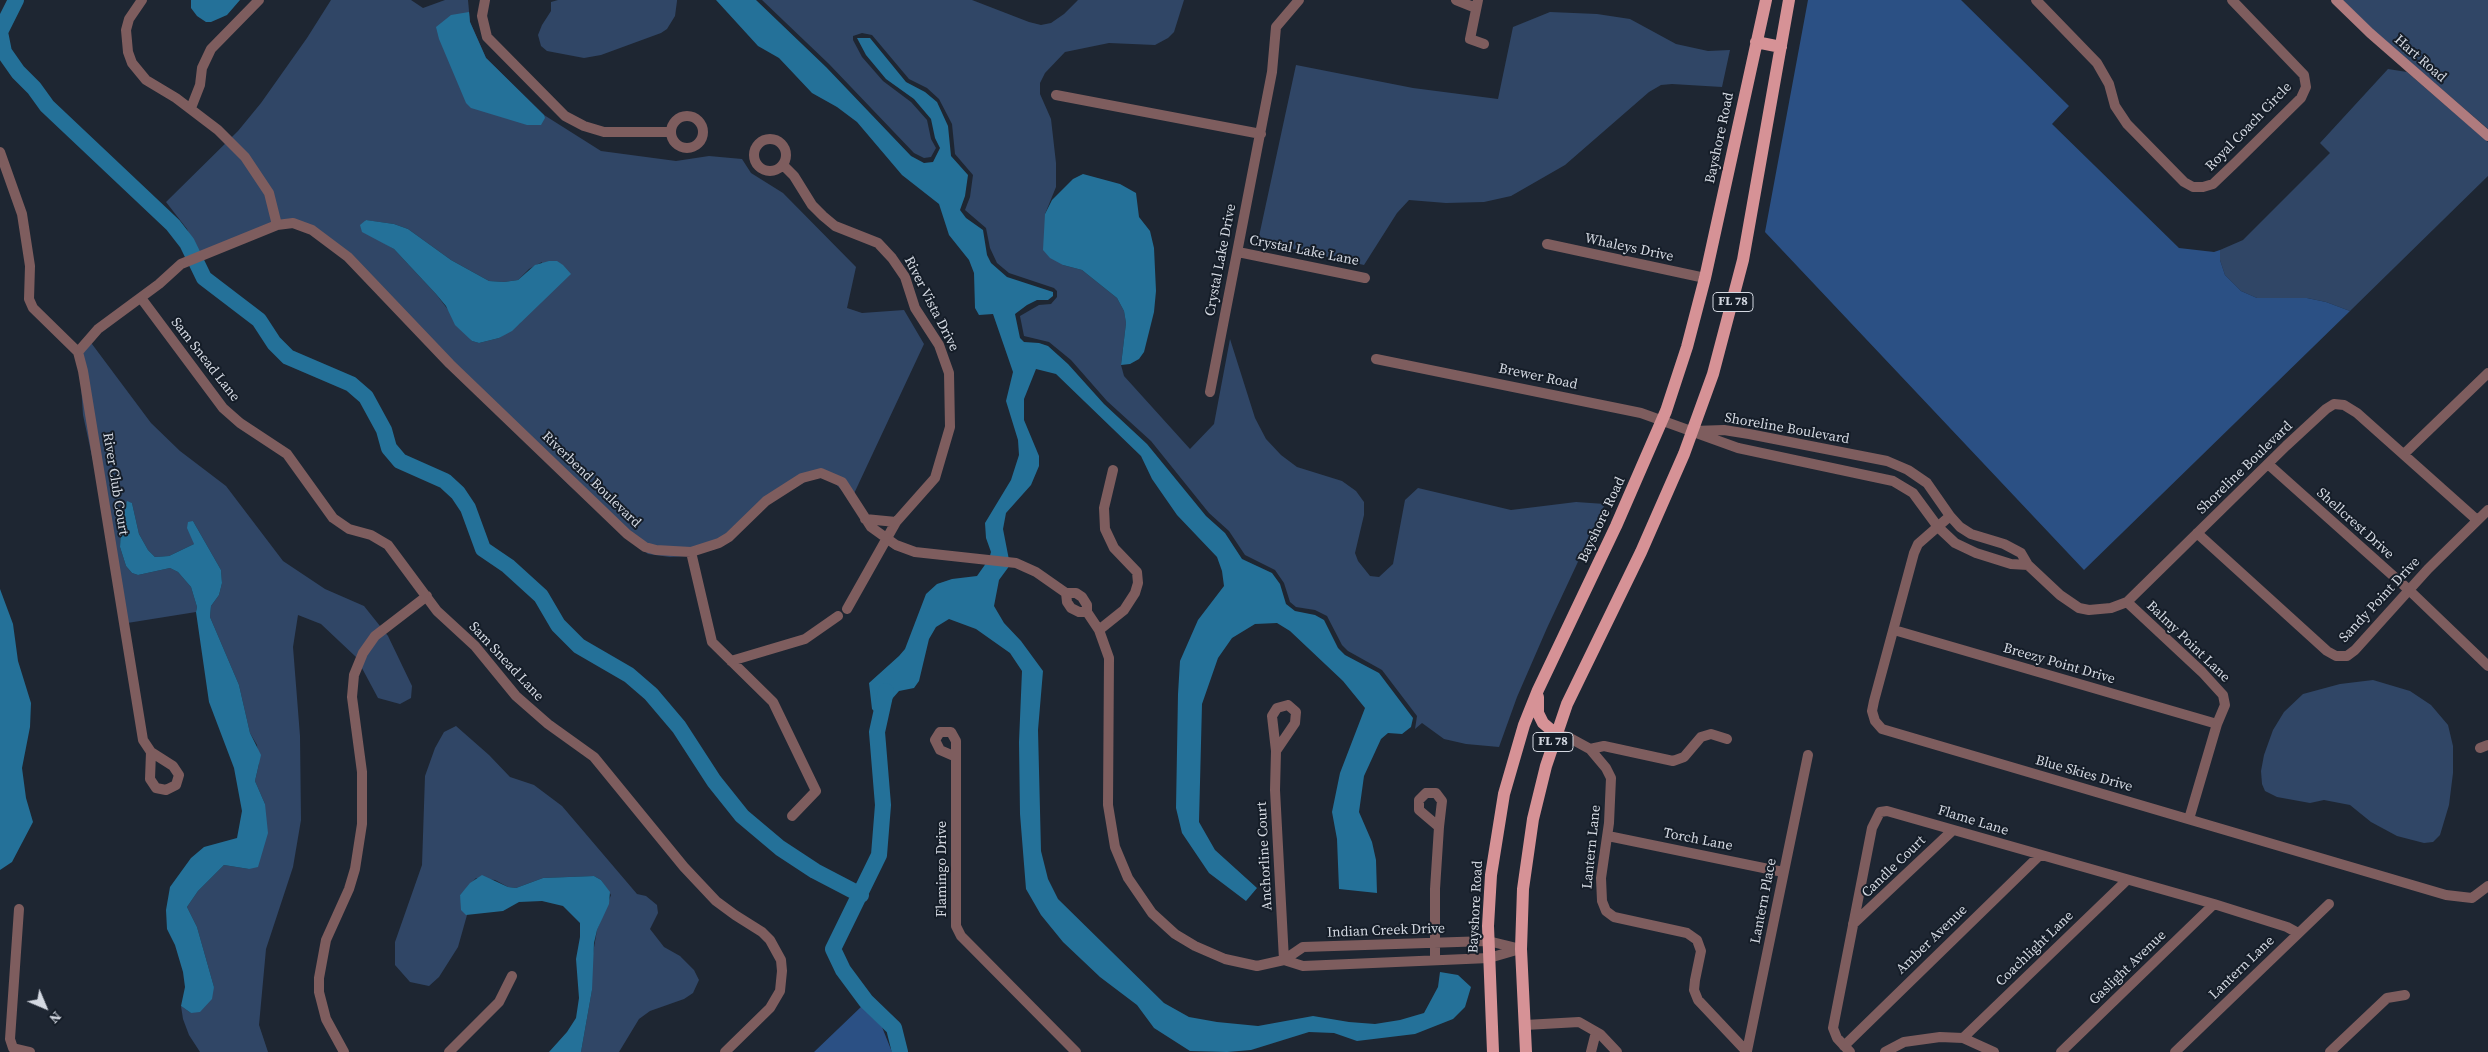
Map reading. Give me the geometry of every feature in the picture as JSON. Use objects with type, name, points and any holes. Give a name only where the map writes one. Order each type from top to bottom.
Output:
[{"type":"main road","name":"Bayshore Road","points":[[1493,1052],[1488,941],[1491,875],[1504,794],[1524,724],[1538,690],[1616,526],[1662,420],[1687,347],[1705,278],[1766,0]]},
{"type":"main road","name":"FL 78","points":[[1526,1052],[1521,949],[1532,819],[1556,734],[1584,668],[1658,515],[1693,430],[1713,374],[1743,260],[1788,0]]},
{"type":"main road","points":[[1756,42],[1780,47]]},
{"type":"main road","points":[[1538,690],[1538,713],[1543,723],[1556,734]]},
{"type":"street","points":[[142,0],[134,9],[126,30],[128,52],[132,63],[146,80],[190,108],[218,130],[245,157],[268,193],[277,225]]},
{"type":"street","points":[[190,108],[200,86],[202,68],[211,49],[259,0]]},
{"type":"street","points":[[485,0],[482,16],[487,37],[565,116],[584,126],[604,132],[671,132]]},
{"type":"street","name":"Crystal Lake Drive","points":[[1210,392],[1261,134],[1272,72],[1276,27],[1298,0]]},
{"type":"street","points":[[1456,0],[1477,4],[1470,39],[1484,44]]},
{"type":"street","name":"Royal Coach Circle","points":[[2036,0],[2100,68],[2109,84],[2115,106],[2128,124],[2184,182],[2193,186],[2203,187],[2213,184],[2236,162],[2301,98],[2306,87],[2304,75],[2232,0]]},
{"type":"street","name":"Hart Road","points":[[2336,0],[2370,34],[2488,136]]},
{"type":"street","points":[[1056,95],[1261,134]]},
{"type":"street","points":[[0,152],[22,214],[31,272],[29,299],[33,308],[78,352],[98,329],[141,298]]},
{"type":"street","name":"River Vista Drive","points":[[783,165],[794,176],[812,205],[823,216],[835,226],[878,243],[892,258],[905,277],[915,308],[933,335],[946,363],[950,383],[950,427],[943,457],[928,488],[896,522],[887,536],[847,609]]},
{"type":"street","name":"Riverbend Boulevard","points":[[141,298],[181,264],[277,225],[293,222],[324,238],[348,257],[450,364],[636,541],[656,550],[691,552],[720,543],[729,537],[766,501],[811,474],[821,473],[842,482],[871,527],[887,536],[896,545],[915,552],[1013,562],[1026,566],[1066,592],[1076,592],[1082,597],[1087,604],[1087,612],[1099,630]]},
{"type":"street","name":"Whaleys Drive","points":[[1547,244],[1705,278]]},
{"type":"street","name":"Crystal Lake Lane","points":[[1238,252],[1365,278]]},
{"type":"street","name":"Sam Snead Lane","points":[[141,298],[223,408],[240,423],[287,454],[336,521],[349,528],[371,535],[388,545],[445,618],[490,662],[516,696],[548,724],[586,750],[604,768],[684,867],[716,901],[734,915],[762,932],[774,944],[782,971],[780,991],[770,1008],[725,1052]]},
{"type":"street","name":"River Club Court","points":[[78,352],[84,371],[143,740],[151,752]]},
{"type":"street","name":"Brewer Road","points":[[1376,359],[1641,413],[1693,430]]},
{"type":"street","points":[[2404,454],[2488,373]]},
{"type":"street","name":"Shoreline Boulevard","points":[[1693,430],[1724,430],[1749,434],[1887,461],[1908,470],[1928,483],[1950,516],[1971,534],[2004,544],[2021,553],[2028,565],[2060,595],[2079,608],[2099,610],[2126,602],[2268,464],[2326,409],[2334,404],[2344,405],[2357,414],[2477,520]]},
{"type":"street","name":"Shoreline Boulevard","points":[[1693,430],[1738,448],[1893,480],[1913,493],[1954,544],[1976,554],[2011,564],[2028,565]]},
{"type":"street","name":"Shellcrest Drive","points":[[2268,464],[2409,590],[2488,666]]},
{"type":"street","points":[[1099,630],[1124,610],[1135,593],[1138,583],[1137,572],[1114,548],[1105,529],[1104,508],[1112,470]]},
{"type":"street","name":"Sandy Point Drive","points":[[2197,533],[2328,651],[2336,656],[2346,656],[2356,650],[2409,590],[2488,510]]},
{"type":"street","name":"Blue Skies Drive","points":[[1950,516],[1918,544],[1914,553],[1872,711],[1875,722],[1882,729],[2446,895],[2472,898],[2488,886]]},
{"type":"street","points":[[865,519],[896,522]]},
{"type":"street","points":[[691,552],[712,642],[773,702],[816,791],[792,816]]},
{"type":"street","name":"Riverbend Boulevard","points":[[1066,592],[1067,602],[1071,608],[1079,612],[1087,612]]},
{"type":"street","points":[[344,1052],[326,1018],[319,992],[319,978],[326,940],[349,889],[355,869],[362,824],[362,772],[352,697],[354,675],[363,653],[375,636],[427,596]]},
{"type":"street","name":"Balmy Point Lane","points":[[2126,602],[2202,672],[2223,695],[2225,705],[2217,724],[2190,819]]},
{"type":"street","points":[[731,661],[805,638],[838,616]]},
{"type":"street","name":"Indian Creek Drive","points":[[1099,630],[1106,648],[1110,670],[1108,782],[1110,826],[1115,847],[1128,878],[1160,920],[1195,946],[1225,960],[1257,966],[1284,960],[1303,947],[1488,941],[1521,949]]},
{"type":"street","name":"Breezy Point Drive","points":[[1894,630],[2217,724]]},
{"type":"street","name":"Lantern Lane","points":[[1556,734],[1568,737],[1590,750],[1602,764],[1610,778],[1608,836],[1601,878],[1602,901],[1606,911],[1614,917],[1678,930],[1687,933],[1697,940],[1701,951],[1694,990],[1698,1000],[1747,1052]]},
{"type":"street","points":[[1590,750],[1604,746],[1673,760],[1684,757],[1701,737],[1711,734],[1727,739]]},
{"type":"street","name":"Anchorline Court","points":[[1276,751],[1275,790],[1284,960]]},
{"type":"street","name":"Lantern Place","points":[[1747,1052],[1808,755]]},
{"type":"street","name":"Flamingo Drive","points":[[956,757],[956,926],[961,936],[1076,1052]]},
{"type":"street","name":"Flame Lane","points":[[1847,1049],[1837,1038],[1833,1028],[1872,828],[1880,812],[1887,811],[2126,881],[2214,904],[2287,927],[2298,933]]},
{"type":"street","points":[[1435,960],[1435,889],[1439,827]]},
{"type":"street","name":"Candle Court","points":[[1854,924],[1953,830]]},
{"type":"street","name":"Torch Lane","points":[[1608,836],[1783,872]]},
{"type":"street","name":"Amber Avenue","points":[[1847,1049],[2039,856]]},
{"type":"street","name":"Coachlight Lane","points":[[1963,1038],[2126,881]]},
{"type":"street","name":"Gaslight Avenue","points":[[2061,1052],[2214,904]]},
{"type":"street","name":"Lantern Lane","points":[[2175,1052],[2329,904]]},
{"type":"street","points":[[18,909],[10,1039],[13,1048],[30,1052]]},
{"type":"street","name":"Indian Creek Drive","points":[[1284,960],[1303,966],[1489,958],[1521,949]]},
{"type":"street","points":[[449,1052],[499,1002],[512,976]]},
{"type":"street","points":[[2330,1052],[2387,998],[2405,995]]},
{"type":"street","points":[[1525,1025],[1579,1022],[1596,1032],[1617,1052]]},
{"type":"street","points":[[1591,1052],[1596,1032]]},
{"type":"street","points":[[1885,1052],[1893,1046],[1916,1039],[1963,1038],[1994,1052]]},
{"type":"shaded area","points":[[191,0],[240,0],[227,15],[211,22],[206,22],[197,16],[191,8]]},
{"type":"shaded area","points":[[331,0],[411,0],[423,8],[445,0],[468,0],[470,22],[486,58],[544,115],[601,151],[676,161],[709,156],[742,159],[751,173],[783,193],[856,267],[847,308],[862,313],[904,310],[924,344],[851,500],[833,481],[823,477],[812,478],[773,500],[716,549],[690,556],[670,557],[648,554],[569,485],[338,253],[316,236],[289,226],[273,230],[198,258],[187,229],[166,202],[238,131],[261,103],[307,38]],"holes":[[[365,220],[394,224],[408,229],[451,260],[489,281],[504,282],[518,280],[529,269],[542,262],[520,323],[499,338],[479,343],[472,341],[436,294],[394,249],[381,241]]]},
{"type":"shaded area","points":[[558,0],[677,1],[675,16],[667,29],[661,33],[601,55],[584,58],[547,51],[541,46],[538,35],[551,11],[551,2]]},
{"type":"shaded area","points":[[716,0],[756,0],[826,67],[911,156],[924,163],[933,162],[940,148],[935,138],[931,119],[914,99],[886,79],[866,55],[857,38],[870,38],[906,82],[925,92],[937,102],[948,126],[951,156],[968,175],[965,196],[960,210],[966,218],[983,230],[987,255],[991,263],[1007,277],[1053,292],[1053,296],[1048,300],[1037,300],[1015,314],[1020,338],[1024,342],[1048,346],[1068,364],[1104,404],[1147,444],[1206,516],[1225,533],[1242,559],[1272,573],[1280,584],[1286,604],[1295,611],[1315,615],[1324,620],[1338,648],[1345,655],[1379,673],[1413,718],[1411,727],[1402,734],[1388,733],[1381,739],[1364,776],[1359,812],[1372,842],[1376,860],[1377,893],[1339,889],[1337,839],[1332,812],[1340,773],[1365,708],[1343,681],[1290,631],[1277,623],[1255,624],[1232,638],[1218,658],[1202,704],[1199,822],[1215,850],[1257,888],[1246,901],[1209,873],[1182,833],[1176,808],[1178,694],[1180,661],[1198,620],[1224,586],[1222,571],[1217,557],[1177,515],[1152,479],[1141,456],[1056,374],[1036,369],[1024,399],[1024,420],[1039,456],[1039,466],[1031,485],[1006,513],[1003,529],[1010,565],[999,580],[994,606],[1004,623],[1021,641],[1043,671],[1038,730],[1041,851],[1048,879],[1058,899],[1164,1003],[1189,1017],[1258,1026],[1313,1016],[1375,1024],[1400,1020],[1424,1013],[1438,987],[1440,972],[1458,975],[1471,987],[1465,1007],[1453,1019],[1415,1034],[1357,1041],[1334,1033],[1309,1032],[1251,1050],[1227,1052],[1190,1051],[1154,1028],[1137,1005],[1100,977],[1063,942],[1041,915],[1026,889],[1020,814],[1019,742],[1022,671],[1010,653],[976,629],[949,619],[936,627],[929,639],[919,681],[914,688],[899,691],[878,715],[872,709],[869,683],[905,649],[926,594],[937,584],[952,579],[977,576],[989,559],[991,552],[986,538],[985,523],[1011,480],[1019,455],[1018,440],[1006,401],[1013,372],[993,314],[979,315],[975,308],[974,273],[969,260],[949,235],[939,204],[902,175],[857,122],[837,107],[812,93],[779,58],[758,46]]},
{"type":"shaded area","points":[[762,0],[972,0],[1041,25],[1051,23],[1064,14],[1078,0],[1184,0],[1174,32],[1168,38],[1155,45],[1109,43],[1065,52],[1045,73],[1040,83],[1040,94],[1051,119],[1056,163],[1056,187],[1045,214],[1063,265],[1082,270],[1117,298],[1124,311],[1126,323],[1121,365],[1124,376],[1190,449],[1214,424],[1230,339],[1255,418],[1266,439],[1281,455],[1297,467],[1342,481],[1356,491],[1364,502],[1364,515],[1355,553],[1358,561],[1370,576],[1379,577],[1393,564],[1405,500],[1418,488],[1511,510],[1576,502],[1605,504],[1547,628],[1517,697],[1499,747],[1466,744],[1444,739],[1422,723],[1415,729],[1417,716],[1382,670],[1348,651],[1342,645],[1327,616],[1315,610],[1296,607],[1290,602],[1284,583],[1275,570],[1245,555],[1229,531],[1209,513],[1151,441],[1107,401],[1071,360],[1049,342],[1024,336],[1020,316],[1039,305],[1051,304],[1057,297],[1057,291],[1054,288],[1009,273],[997,263],[990,248],[986,228],[965,210],[970,197],[973,175],[955,154],[952,124],[939,99],[927,88],[909,79],[872,35],[862,33],[853,36],[853,40],[862,57],[883,81],[911,102],[927,120],[931,139],[936,148],[931,157],[924,158],[914,153],[829,64]]},
{"type":"shaded area","points":[[1808,0],[1961,0],[2069,106],[2052,124],[2179,248],[2214,252],[2220,250],[2220,260],[2225,275],[2241,291],[2257,298],[2307,298],[2326,302],[2350,311],[2084,570],[1765,232]]},
{"type":"shaded area","points":[[2343,0],[2488,0],[2488,129],[2373,30]]},
{"type":"shaded area","points":[[469,12],[470,22],[486,58],[544,115],[545,118],[541,125],[527,125],[471,108],[466,103],[439,39],[436,27],[451,15]]},
{"type":"shaded area","points":[[1550,12],[1597,14],[1630,19],[1676,44],[1708,51],[1730,50],[1722,87],[1661,85],[1649,92],[1565,165],[1511,196],[1484,202],[1446,203],[1409,200],[1397,213],[1364,265],[1258,241],[1296,65],[1413,88],[1498,99],[1513,27]]},
{"type":"shaded area","points":[[2388,69],[2407,72],[2488,142],[2488,176],[2350,311],[2326,302],[2307,298],[2257,298],[2241,291],[2225,275],[2220,260],[2220,250],[2243,240],[2330,153],[2320,143]]},
{"type":"shaded area","points":[[1083,174],[1120,184],[1136,193],[1139,217],[1150,231],[1154,248],[1156,291],[1154,312],[1144,352],[1139,359],[1130,364],[1121,365],[1126,323],[1124,311],[1117,298],[1082,270],[1063,265],[1050,258],[1043,250],[1045,214],[1052,200],[1073,179]]},
{"type":"shaded area","points":[[366,220],[394,224],[408,229],[451,260],[489,281],[504,282],[518,280],[535,265],[549,261],[557,261],[571,274],[512,331],[499,338],[479,343],[472,341],[455,325],[446,306],[394,249],[362,232],[360,225]]},
{"type":"shaded area","points":[[89,340],[151,423],[180,451],[226,486],[283,561],[325,589],[364,606],[388,636],[412,686],[411,698],[400,704],[378,698],[356,657],[321,624],[298,615],[293,647],[300,736],[301,820],[293,867],[266,949],[259,1025],[268,1052],[200,1052],[189,1035],[183,1019],[181,1006],[191,1013],[214,987],[197,927],[187,907],[198,891],[224,865],[249,869],[265,804],[255,781],[259,764],[257,745],[250,733],[239,685],[210,617],[211,606],[219,595],[222,583],[221,570],[193,521],[194,544],[169,556],[155,557],[148,550],[139,534],[132,503],[127,502],[121,527],[120,547],[126,566],[132,573],[138,575],[170,568],[178,572],[191,587],[197,607],[196,612],[121,624],[105,516],[83,415],[79,355]]},
{"type":"shaded area","points":[[127,501],[132,503],[139,534],[148,550],[155,557],[169,556],[194,544],[187,528],[188,522],[193,521],[221,570],[222,583],[219,595],[211,606],[210,617],[239,685],[250,733],[261,755],[255,781],[265,804],[268,833],[258,867],[249,869],[224,865],[198,891],[187,907],[197,927],[214,987],[212,999],[200,1012],[191,1013],[181,1006],[185,987],[183,972],[175,945],[167,929],[166,910],[170,887],[191,858],[204,847],[237,838],[242,811],[234,768],[209,702],[196,612],[197,607],[191,587],[178,572],[170,568],[138,575],[132,573],[126,566],[120,547],[121,527]]},
{"type":"shaded area","points":[[0,589],[13,624],[18,661],[31,703],[30,727],[22,768],[26,798],[33,822],[12,862],[0,870]]},
{"type":"shaded area","points":[[2373,680],[2410,691],[2431,705],[2448,725],[2453,746],[2453,773],[2449,805],[2440,835],[2433,842],[2424,843],[2397,836],[2371,822],[2350,805],[2324,800],[2310,803],[2277,797],[2265,791],[2262,784],[2261,771],[2264,755],[2273,730],[2284,712],[2303,694],[2340,684]]},
{"type":"shaded area","points":[[456,726],[489,755],[510,777],[534,785],[562,806],[637,894],[646,896],[657,905],[658,913],[650,929],[664,947],[680,956],[694,970],[699,980],[693,993],[684,999],[650,1011],[639,1019],[619,1052],[581,1052],[592,990],[592,959],[597,930],[611,895],[601,880],[594,876],[543,878],[516,888],[508,887],[495,880],[476,878],[460,895],[467,915],[458,947],[439,977],[429,986],[410,982],[395,965],[395,942],[422,865],[425,776],[435,748],[444,732]]},
{"type":"shaded area","points":[[482,875],[508,887],[516,888],[543,878],[594,876],[601,880],[610,892],[609,904],[597,930],[594,943],[592,990],[581,1052],[549,1052],[567,1032],[576,1018],[579,998],[576,959],[580,937],[580,923],[563,906],[542,901],[519,902],[503,911],[466,915],[461,910],[460,895],[470,883]]},
{"type":"shaded area","points":[[862,1006],[882,1027],[892,1052],[814,1052]]},
{"type":"waterway","points":[[0,32],[16,0]]},
{"type":"waterway","points":[[0,32],[4,52],[18,72],[34,88],[47,106],[173,225],[187,243],[204,278],[259,320],[274,343],[288,357],[351,384],[366,397],[384,430],[389,448],[400,461],[445,481],[458,493],[468,508],[483,549],[508,566],[541,596],[558,625],[579,646],[629,675],[651,694],[679,727],[714,781],[742,816],[780,848],[815,871],[861,895]]},
{"type":"waterway","points":[[886,691],[877,732],[883,805],[879,855],[833,949],[843,970],[866,1001],[894,1028],[900,1052]]}]
